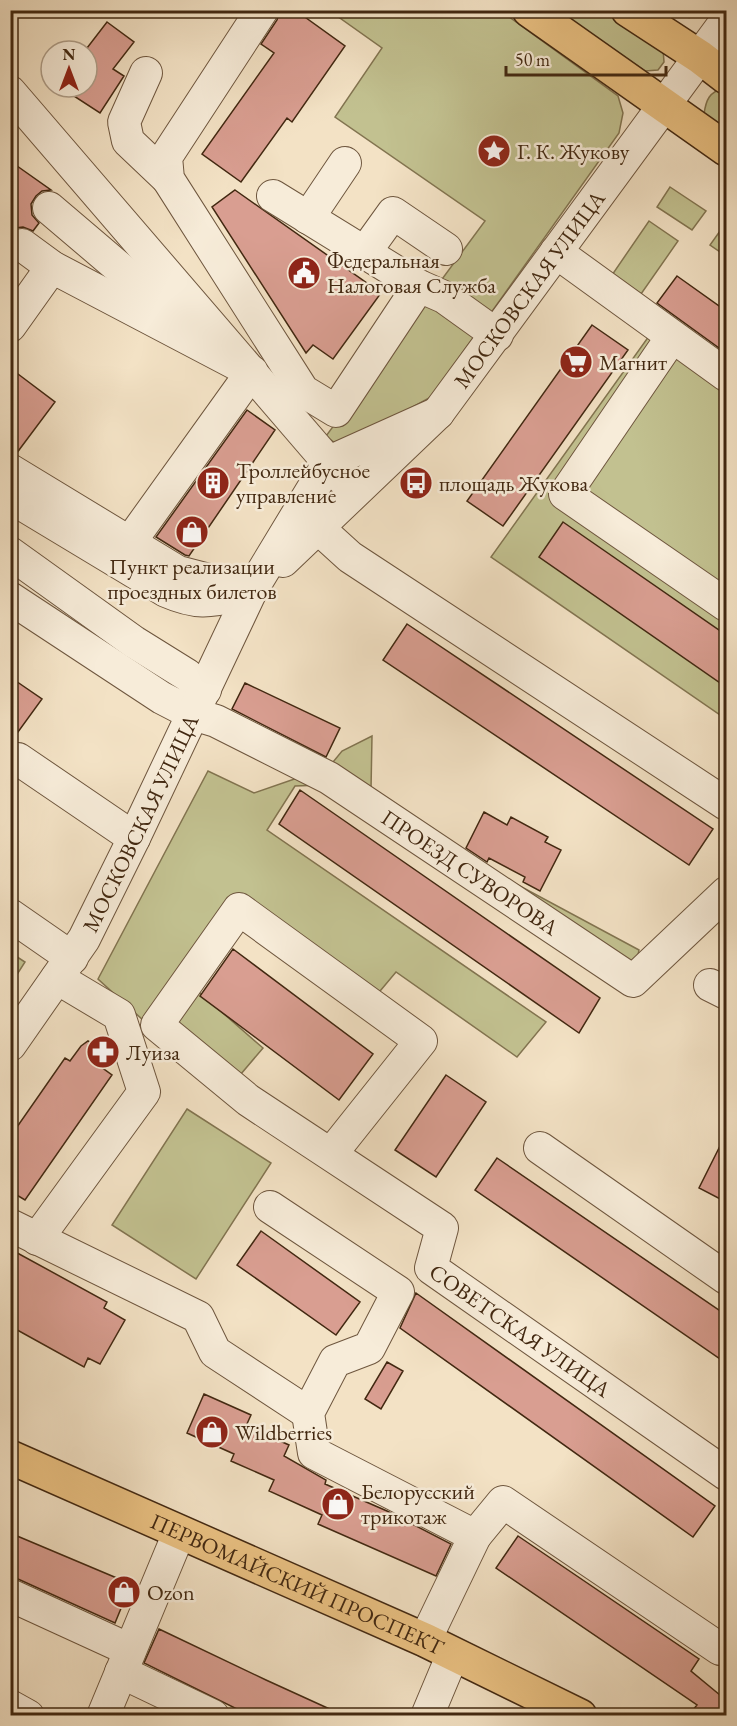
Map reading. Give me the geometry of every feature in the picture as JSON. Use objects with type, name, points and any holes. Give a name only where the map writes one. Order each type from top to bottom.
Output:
[{"type":"main road","points":[[529,10],[726,149]]},
{"type":"main road","points":[[628,10],[700,57],[726,77]]},
{"type":"main road","name":"ПЕРВОМАЙСКИЙ ПРОСПЕКТ","points":[[10,1457],[439,1647],[580,1716]]},
{"type":"street","points":[[168,179],[166,157],[259,11]]},
{"type":"street","name":"МОСКОВСКАЯ УЛИЦА","points":[[10,1045],[65,968],[134,838],[251,591],[318,512],[355,492],[438,413],[726,21]]},
{"type":"street","points":[[146,73],[124,122],[128,141],[168,179],[303,391],[336,411],[419,286]]},
{"type":"street","points":[[10,92],[221,356],[329,462],[355,492]]},
{"type":"street","points":[[309,218],[345,163]]},
{"type":"street","points":[[273,196],[419,286],[444,297],[496,335]]},
{"type":"street","points":[[365,252],[393,213],[446,249]]},
{"type":"street","points":[[36,227],[221,356],[52,267],[36,227]]},
{"type":"street","points":[[556,252],[726,375]]},
{"type":"street","points":[[10,326],[52,267]]},
{"type":"street","points":[[672,337],[565,494],[726,605]]},
{"type":"street","points":[[130,542],[221,356]]},
{"type":"street","name":"МОСКОВСКАЯ УЛИЦА","points":[[318,512],[329,462],[438,413]]},
{"type":"street","points":[[10,470],[178,572],[251,591]]},
{"type":"street","points":[[10,497],[166,591],[181,597],[209,602],[251,591]]},
{"type":"street","points":[[318,512],[350,557],[726,804]]},
{"type":"street","points":[[10,540],[144,627]]},
{"type":"street","points":[[10,553],[134,642],[188,675],[199,702],[162,698],[10,598]]},
{"type":"street","points":[[181,597],[200,611],[210,631],[218,662]]},
{"type":"street","points":[[10,623],[55,627]]},
{"type":"street","name":"ПРОЕЗД СУВОРОВА","points":[[199,702],[216,721],[329,778],[633,981],[726,894]]},
{"type":"street","points":[[18,759],[134,838]]},
{"type":"street","name":"СОВЕТСКАЯ УЛИЦА","points":[[331,1154],[421,1041],[239,909],[157,1025],[248,1100],[442,1227],[430,1268],[726,1474]]},
{"type":"street","points":[[10,915],[119,1016],[144,1092],[24,1232],[198,1317],[215,1352],[308,1413]]},
{"type":"street","points":[[540,1148],[726,1278]]},
{"type":"street","points":[[270,1207],[398,1292],[369,1348],[335,1361],[308,1413],[314,1453],[475,1536]]},
{"type":"street","points":[[427,1716],[439,1647],[475,1536],[503,1502],[721,1646]]},
{"type":"street","points":[[103,1716],[179,1533]]},
{"type":"street","points":[[10,1595],[126,1661],[213,1716]]},
{"type":"street","points":[[10,1706],[28,1716]]},
{"type":"shaded area","points":[[330,11],[501,11],[618,96],[623,113],[619,133],[431,397],[340,447],[326,436],[485,221],[335,117],[382,48]]},
{"type":"shaded area","points":[[559,11],[607,11],[663,49],[664,62],[658,70],[645,71]]},
{"type":"shaded area","points":[[670,11],[710,11],[700,16],[690,17],[680,16]]},
{"type":"shaded area","points":[[724,88],[726,90],[726,130],[704,114],[709,97]]},
{"type":"shaded area","points":[[670,187],[706,211],[692,230],[657,207]]},
{"type":"shaded area","points":[[649,221],[678,241],[641,294],[612,275]]},
{"type":"shaded area","points":[[726,224],[726,256],[710,245]]},
{"type":"shaded area","points":[[649,336],[726,390],[726,719],[491,557]]},
{"type":"shaded area","points":[[372,736],[371,790],[453,850],[639,950],[630,995],[323,785],[295,786],[267,830],[546,1022],[517,1057],[396,972],[365,1009],[239,922],[193,987],[263,1048],[224,1094],[98,979],[208,771],[254,793],[329,767],[342,751]]},
{"type":"shaded area","points":[[11,953],[25,962],[11,984]]},
{"type":"shaded area","points":[[187,1109],[271,1163],[196,1279],[112,1225]]},
{"type":"building","points":[[280,10],[295,10],[345,46],[292,122],[287,118],[241,182],[202,154],[274,53],[261,44],[277,20]]},
{"type":"building","points":[[107,22],[134,42],[113,69],[124,76],[100,113],[78,99],[99,99],[99,39],[94,39]]},
{"type":"building","points":[[10,161],[51,190],[42,191],[31,204],[32,215],[39,223],[33,231],[23,227],[15,228],[10,232]]},
{"type":"building","name":"Федеральная Налоговая Служба","points":[[235,190],[381,293],[333,359],[313,345],[306,353],[212,207]]},
{"type":"building","points":[[677,276],[726,311],[726,353],[657,303]]},
{"type":"building","points":[[592,325],[628,350],[503,526],[467,501]]},
{"type":"building","points":[[18,374],[55,402],[16,454],[10,452],[10,384]]},
{"type":"building","name":"Троллейбусное управление","points":[[247,410],[275,430],[189,556],[185,555],[156,537]]},
{"type":"building","points":[[563,522],[726,635],[726,687],[539,557]]},
{"type":"building","points":[[407,624],[713,829],[689,865],[383,660]]},
{"type":"building","points":[[10,677],[42,699],[10,743]]},
{"type":"building","points":[[245,683],[340,728],[326,757],[232,709]]},
{"type":"building","points":[[300,790],[600,998],[579,1033],[279,824]]},
{"type":"building","points":[[484,812],[507,825],[511,817],[548,837],[545,842],[561,850],[540,891],[523,882],[525,877],[489,858],[487,862],[466,848]]},
{"type":"building","points":[[233,949],[373,1054],[339,1100],[200,996]]},
{"type":"building","points":[[88,1041],[97,1046],[97,1064],[112,1075],[25,1200],[10,1191],[10,1137],[65,1058],[70,1061],[81,1046]]},
{"type":"building","points":[[446,1075],[486,1102],[436,1177],[395,1150]]},
{"type":"building","points":[[726,1134],[726,1202],[699,1188]]},
{"type":"building","points":[[497,1158],[726,1315],[726,1363],[475,1190]]},
{"type":"building","points":[[261,1231],[360,1302],[336,1335],[237,1265]]},
{"type":"building","points":[[10,1249],[107,1302],[104,1308],[125,1320],[100,1364],[88,1358],[84,1367],[10,1326]]},
{"type":"building","points":[[416,1293],[715,1506],[693,1537],[400,1328]]},
{"type":"building","points":[[387,1362],[403,1371],[381,1409],[365,1399]]},
{"type":"building","points":[[204,1394],[251,1415],[246,1426],[289,1445],[284,1456],[326,1480],[325,1484],[387,1511],[451,1544],[436,1576],[318,1524],[322,1515],[269,1491],[274,1480],[231,1461],[234,1454],[187,1433]]},
{"type":"building","points":[[10,1533],[131,1584],[115,1623],[10,1577]]},
{"type":"building","points":[[518,1536],[699,1659],[691,1671],[726,1700],[726,1716],[688,1716],[697,1705],[496,1568]]},
{"type":"building","points":[[159,1629],[345,1716],[251,1716],[144,1663]]},
{"type":"place","name":"Г. К. Жукову","points":[[494,151]]},
{"type":"place","name":"Федеральная Налоговая Служба","points":[[304,273]]},
{"type":"place","name":"Магнит","points":[[576,362]]},
{"type":"place","name":"Троллейбусное управление","points":[[213,483]]},
{"type":"place","name":"площадь Жукова","points":[[416,483]]},
{"type":"place","name":"Пункт реализации проездных билетов","points":[[192,532]]},
{"type":"place","name":"Луиза","points":[[103,1052]]},
{"type":"place","name":"Wildberries","points":[[212,1432]]},
{"type":"place","name":"Белорусский трикотаж","points":[[338,1504]]},
{"type":"place","name":"Ozon","points":[[124,1592]]}]
